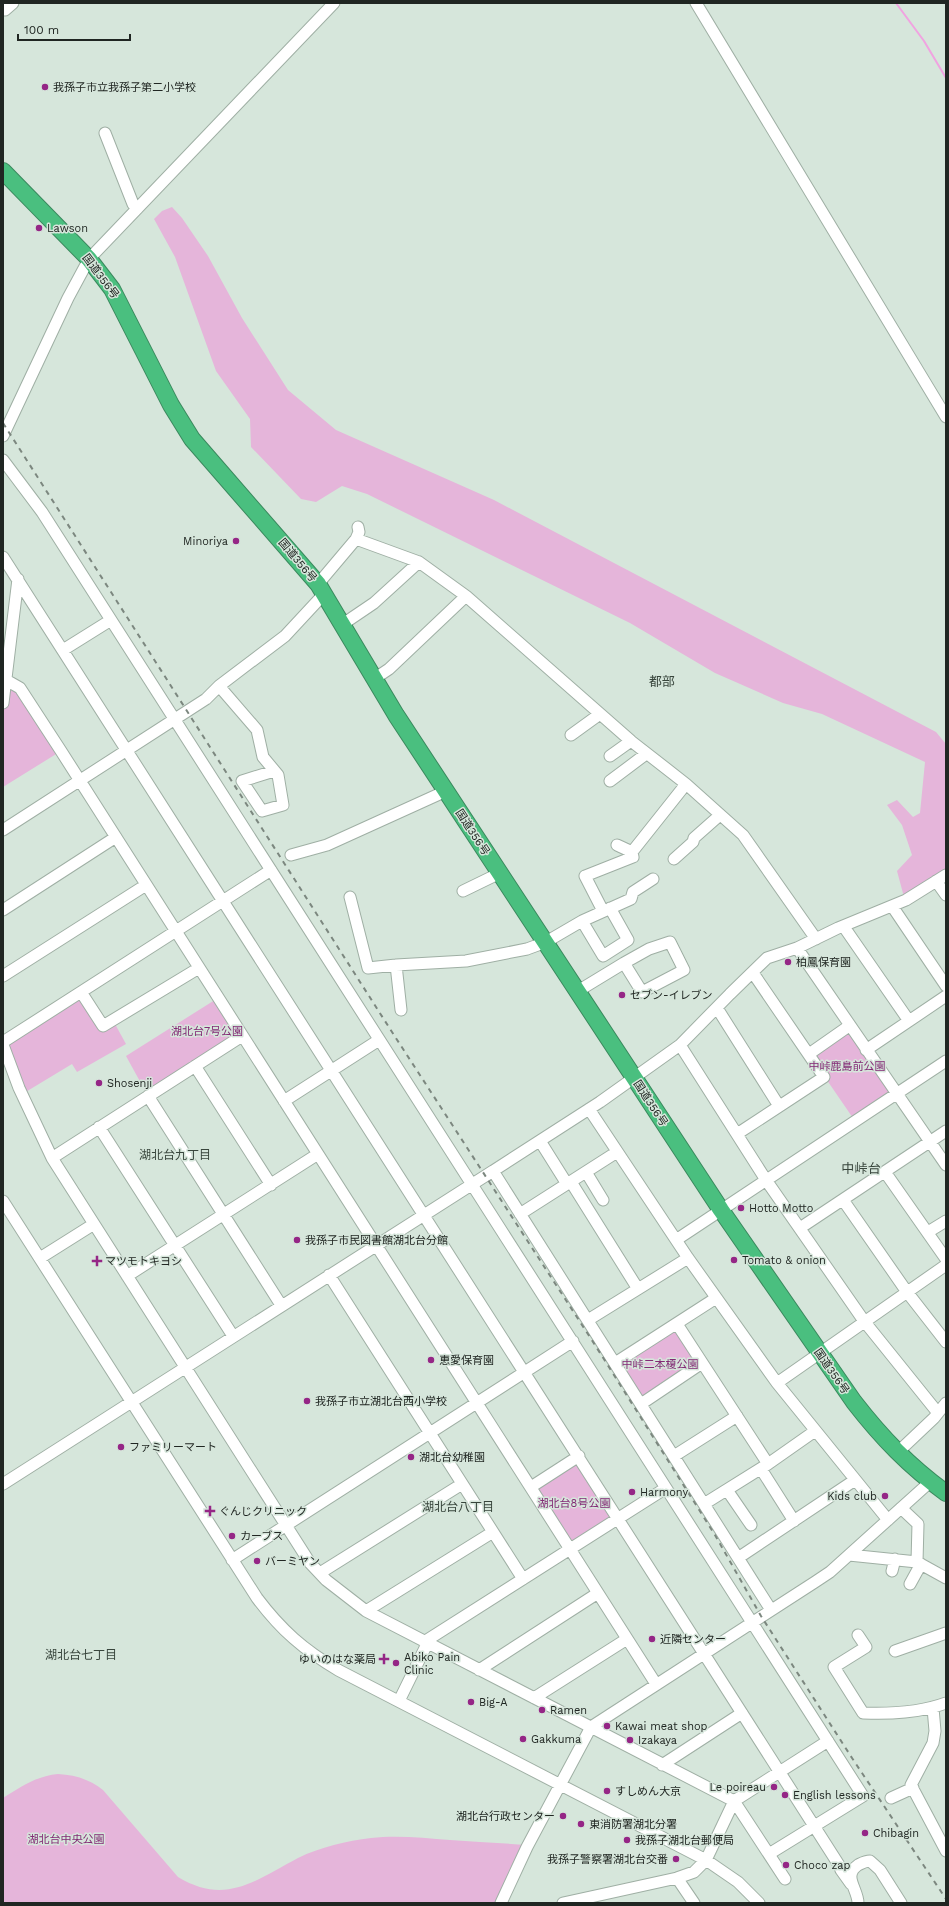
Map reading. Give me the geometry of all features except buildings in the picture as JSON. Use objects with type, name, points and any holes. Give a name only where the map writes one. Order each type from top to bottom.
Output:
[{"type":"highway","name":"国道356号","points":[[3,171],[90,259],[112,288],[171,405],[192,439],[321,589],[374,679],[446,791],[721,1210],[854,1402],[878,1433],[897,1453],[946,1494]]},
{"type":"street","points":[[3,8],[5,10],[13,3]]},
{"type":"street","points":[[3,436],[68,298],[90,259],[334,3]]},
{"type":"street","points":[[696,3],[946,417]]},
{"type":"street","points":[[105,133],[133,204],[138,209]]},
{"type":"street","points":[[3,460],[42,512],[863,1796],[769,1854]]},
{"type":"street","points":[[3,830],[206,699],[219,686],[285,636],[321,589],[356,539],[359,532],[358,527]]},
{"type":"street","points":[[356,539],[419,562],[466,596],[646,754],[686,784],[743,835],[816,939]]},
{"type":"street","points":[[3,557],[781,1773],[841,1870],[852,1884],[856,1891],[858,1903]]},
{"type":"street","points":[[343,624],[374,603],[419,562]]},
{"type":"street","points":[[3,696],[18,579]]},
{"type":"street","points":[[374,679],[389,669],[466,596]]},
{"type":"street","points":[[63,650],[111,620]]},
{"type":"street","points":[[6,680],[20,688],[656,1684]]},
{"type":"street","points":[[219,686],[257,730],[263,757],[274,770]]},
{"type":"street","points":[[571,735],[600,714]]},
{"type":"street","points":[[610,756],[631,741]]},
{"type":"street","points":[[610,782],[646,754]]},
{"type":"street","points":[[582,921],[603,956],[628,940],[585,876],[633,857],[632,852],[686,784]]},
{"type":"street","points":[[291,855],[328,845],[446,791]]},
{"type":"street","points":[[674,859],[720,815]]},
{"type":"street","points":[[3,910],[116,837]]},
{"type":"street","points":[[617,845],[632,852]]},
{"type":"street","points":[[3,1042],[271,870]]},
{"type":"street","points":[[463,891],[500,872]]},
{"type":"street","points":[[3,1484],[540,1141],[589,1109],[634,1076],[646,1071],[680,1045],[767,958],[797,948],[838,928],[844,927],[906,900],[946,875]]},
{"type":"street","points":[[350,897],[368,968],[466,961],[527,949],[546,942],[582,921],[631,899],[633,892],[653,879]]},
{"type":"street","points":[[936,881],[946,896]]},
{"type":"street","points":[[3,976],[146,886]]},
{"type":"street","points":[[892,906],[946,986]]},
{"type":"street","points":[[844,927],[909,1021]]},
{"type":"street","points":[[578,991],[624,963],[649,949],[670,942],[684,970],[642,992],[624,963]]},
{"type":"street","points":[[797,948],[946,1165]]},
{"type":"street","points":[[396,965],[400,1010]]},
{"type":"street","points":[[81,992],[103,1026],[199,968]]},
{"type":"street","points":[[737,1134],[824,1077],[753,973]]},
{"type":"street","points":[[866,1050],[946,996]]},
{"type":"street","points":[[717,1008],[779,1106]]},
{"type":"street","points":[[809,1054],[850,1026]]},
{"type":"street","points":[[52,1158],[242,1036]]},
{"type":"street","points":[[284,1101],[380,1040]]},
{"type":"street","points":[[3,1045],[19,1088],[52,1158],[286,1525],[310,1562],[320,1573],[353,1602],[366,1611],[734,1801],[785,1879]]},
{"type":"street","points":[[680,1045],[766,1180],[864,1321],[938,1414]]},
{"type":"street","points":[[676,1240],[946,1061]]},
{"type":"street","points":[[195,1066],[271,1185]]},
{"type":"street","points":[[148,1096],[281,1306]]},
{"type":"street","points":[[589,1109],[688,1258],[777,1383],[888,1520]]},
{"type":"street","points":[[99,1127],[234,1336]]},
{"type":"street","points":[[800,1228],[946,1131]]},
{"type":"street","points":[[540,1141],[638,1289]]},
{"type":"street","points":[[520,1214],[617,1152]]},
{"type":"street","points":[[128,1276],[318,1154]]},
{"type":"street","points":[[493,1171],[771,1610]]},
{"type":"street","points":[[586,1172],[603,1200]]},
{"type":"street","points":[[886,1172],[946,1259]]},
{"type":"street","points":[[843,1200],[906,1292],[946,1342]]},
{"type":"street","points":[[3,1201],[257,1598],[269,1614],[297,1643],[338,1670],[706,1860],[738,1882],[759,1903]]},
{"type":"street","points":[[928,1232],[946,1221]]},
{"type":"street","points":[[40,1258],[94,1224]]},
{"type":"street","points":[[588,1320],[688,1258]]},
{"type":"street","points":[[777,1383],[946,1265]]},
{"type":"street","points":[[329,1275],[522,1579]]},
{"type":"street","points":[[615,1363],[716,1298]]},
{"type":"street","points":[[677,1324],[737,1416],[794,1521]]},
{"type":"street","points":[[232,1560],[573,1341]]},
{"type":"street","points":[[641,1404],[702,1363]]},
{"type":"street","points":[[897,1453],[938,1414],[946,1403]]},
{"type":"street","points":[[674,1456],[737,1416]]},
{"type":"street","points":[[704,1504],[728,1490],[815,1431]]},
{"type":"street","points":[[531,1487],[578,1456]]},
{"type":"street","points":[[738,1558],[855,1480]]},
{"type":"street","points":[[501,1903],[527,1847],[591,1727],[815,1582],[849,1555],[930,1482]]},
{"type":"street","points":[[320,1573],[462,1484]]},
{"type":"street","points":[[399,1701],[426,1643],[570,1548],[666,1488]]},
{"type":"street","points":[[728,1490],[751,1525]]},
{"type":"street","points":[[901,1508],[918,1524],[919,1563],[910,1584]]},
{"type":"street","points":[[366,1611],[493,1532]]},
{"type":"street","points":[[849,1555],[895,1559],[919,1563],[946,1578]]},
{"type":"street","points":[[892,1571],[895,1559]]},
{"type":"street","points":[[479,1670],[598,1593]]},
{"type":"street","points":[[895,1651],[946,1633]]},
{"type":"street","points":[[858,1635],[866,1647],[834,1667],[863,1713],[888,1714],[933,1708],[946,1703]]},
{"type":"street","points":[[534,1698],[627,1639]]},
{"type":"street","points":[[933,1708],[935,1731],[932,1743],[911,1785],[946,1851]]},
{"type":"street","points":[[662,1765],[742,1713]]},
{"type":"street","points":[[563,1903],[677,1878],[694,1872],[706,1860],[734,1801],[781,1773],[828,1742]]},
{"type":"street","points":[[891,1798],[913,1788]]},
{"type":"street","points":[[852,1884],[850,1874],[853,1869],[866,1862],[873,1863],[880,1870],[901,1903]]},
{"type":"street","points":[[839,1865],[843,1868],[853,1869]]},
{"type":"street","points":[[677,1878],[694,1903]]},
{"type":"green space","points":[[172,207],[182,218],[208,256],[242,318],[288,390],[336,430],[494,500],[936,732],[946,744],[946,873],[904,897],[897,871],[912,855],[902,825],[887,805],[897,800],[913,817],[920,813],[925,762],[822,714],[783,703],[715,673],[630,623],[367,494],[342,486],[316,502],[301,499],[251,447],[250,419],[216,371],[175,257],[154,219],[162,211]]},
{"type":"green space","points":[[6,680],[20,688],[61,751],[3,787],[3,703]]},
{"type":"green space","name":"湖北台7号公園","points":[[218,998],[242,1036],[148,1096],[126,1056]]},
{"type":"green space","points":[[81,999],[102,1032],[115,1024],[126,1044],[77,1072],[72,1064],[24,1093],[7,1046]]},
{"type":"green space","name":"中峠鹿島前公園","points":[[849,1026],[897,1093],[855,1121],[809,1054]]},
{"type":"green space","name":"中峠二本榎公園","points":[[676,1330],[698,1363],[644,1398],[622,1365]]},
{"type":"green space","name":"湖北台8号公園","points":[[579,1456],[618,1518],[570,1548],[531,1487]]},
{"type":"green space","name":"湖北台中央公園","points":[[58,1774],[82,1778],[103,1790],[178,1877],[195,1885],[211,1889],[226,1890],[240,1887],[315,1851],[362,1839],[381,1837],[410,1837],[528,1845],[501,1903],[3,1903],[3,1798],[36,1780]]},
{"type":"waterway","points":[[896,3],[924,41],[946,78]]},
{"type":"railway","points":[[3,423],[392,1032],[595,1345],[715,1535],[761,1616],[852,1758],[946,1899]]},
{"type":"place","name":"我孫子市立我孫子第二小学校","points":[[45,87]]},
{"type":"place","name":"Lawson","points":[[39,228]]},
{"type":"place","name":"Minoriya","points":[[236,541]]},
{"type":"place","name":"柏鳳保育園","points":[[788,962]]},
{"type":"place","name":"セブン-イレブン","points":[[622,995]]},
{"type":"place","name":"Shosenji","points":[[99,1083]]},
{"type":"place","name":"Hotto Motto","points":[[741,1208]]},
{"type":"place","name":"我孫子市民図書館湖北台分館","points":[[297,1240]]},
{"type":"place","name":"Tomato & onion","points":[[734,1260]]},
{"type":"place","name":"マツモトキヨシ","points":[[97,1261]]},
{"type":"place","name":"恵愛保育園","points":[[431,1360]]},
{"type":"place","name":"我孫子市立湖北台西小学校","points":[[307,1401]]},
{"type":"place","name":"ファミリーマート","points":[[121,1447]]},
{"type":"place","name":"湖北台幼稚園","points":[[411,1457]]},
{"type":"place","name":"Harmony","points":[[632,1492]]},
{"type":"place","name":"Kids club","points":[[885,1496]]},
{"type":"place","name":"ぐんじクリニック","points":[[210,1511]]},
{"type":"place","name":"カーブス","points":[[232,1536]]},
{"type":"place","name":"バーミヤン","points":[[257,1561]]},
{"type":"place","name":"近隣センター","points":[[652,1639]]},
{"type":"place","name":"ゆいのはな薬局","points":[[384,1659]]},
{"type":"place","name":"Abiko Pain Clinic","points":[[396,1663]]},
{"type":"place","name":"Big-A","points":[[471,1702]]},
{"type":"place","name":"Ramen","points":[[542,1710]]},
{"type":"place","name":"Kawai meat shop","points":[[607,1726]]},
{"type":"place","name":"Gakkuma","points":[[523,1739]]},
{"type":"place","name":"Izakaya","points":[[630,1740]]},
{"type":"place","name":"Le poireau","points":[[774,1787]]},
{"type":"place","name":"すしめん大京","points":[[607,1791]]},
{"type":"place","name":"English lessons","points":[[785,1795]]},
{"type":"place","name":"湖北台行政センター","points":[[563,1816]]},
{"type":"place","name":"東消防署湖北分署","points":[[581,1824]]},
{"type":"place","name":"Chibagin","points":[[865,1833]]},
{"type":"place","name":"我孫子湖北台郵便局","points":[[627,1840]]},
{"type":"place","name":"我孫子警察署湖北台交番","points":[[676,1859]]},
{"type":"place","name":"Choco zap","points":[[786,1865]]},
{"type":"district","name":"都部","points":[[662,681]]},
{"type":"district","name":"湖北台九丁目","points":[[175,1155]]},
{"type":"district","name":"中峠台","points":[[861,1168]]},
{"type":"district","name":"湖北台八丁目","points":[[458,1507]]},
{"type":"district","name":"湖北台七丁目","points":[[81,1655]]}]
